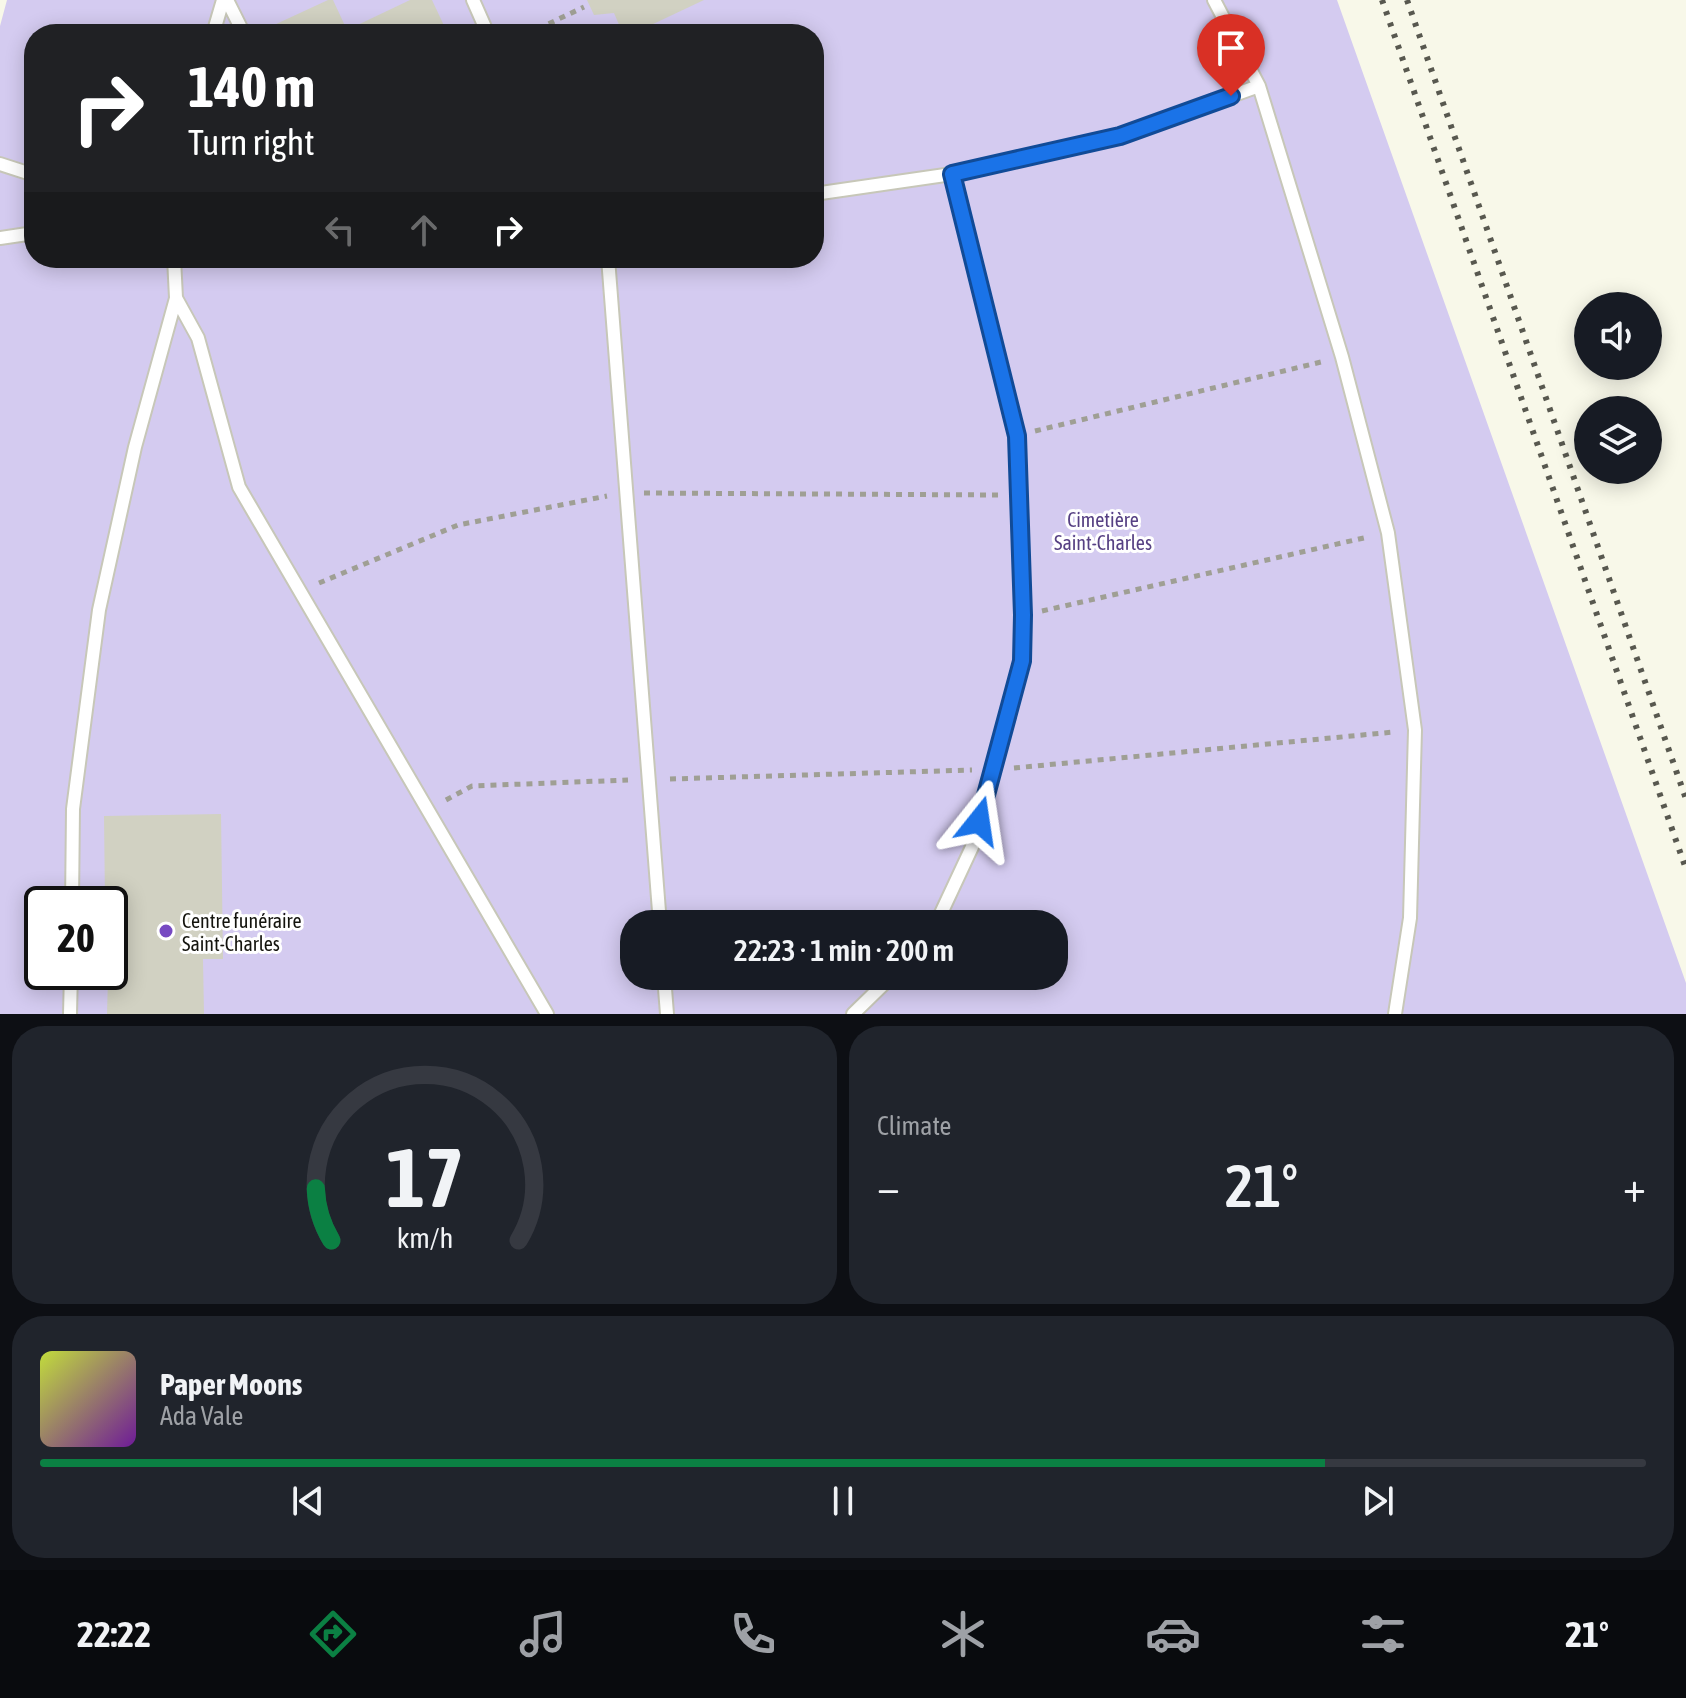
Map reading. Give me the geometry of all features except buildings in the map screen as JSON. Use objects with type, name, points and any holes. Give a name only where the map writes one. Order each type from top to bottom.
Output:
[{"type":"lane","points":[[217,24],[225,0]]},
{"type":"lane","points":[[225,0],[238,24]]},
{"type":"lane","points":[[473,0],[484,24]]},
{"type":"lane","points":[[1214,0],[1259,86],[1342,357],[1388,533],[1415,730],[1410,918],[1395,1014]]},
{"type":"lane","points":[[824,193],[952,174],[1120,136],[1259,86]]},
{"type":"lane","points":[[0,164],[24,172]]},
{"type":"lane","points":[[943,910],[972,847],[1022,661],[1023,615],[1017,436],[952,174]]},
{"type":"lane","points":[[0,238],[24,234]]},
{"type":"lane","points":[[72,886],[73,809],[99,610],[135,447],[176,298],[174,268]]},
{"type":"lane","points":[[609,268],[659,910]]},
{"type":"lane","points":[[176,298],[198,338],[239,487],[547,1014]]},
{"type":"lane","points":[[70,1014],[71,990]]},
{"type":"lane","points":[[665,990],[667,1014]]},
{"type":"lane","points":[[853,1014],[878,990]]},
{"type":"path","points":[[548,24],[584,7]]},
{"type":"path","points":[[1017,436],[1342,357]]},
{"type":"path","points":[[300,591],[458,525],[626,492],[1018,495]]},
{"type":"path","points":[[1023,615],[1388,533]]},
{"type":"path","points":[[428,811],[472,786],[993,770],[1415,730]]},
{"type":"green space","name":"Cimetière Saint-Charles","points":[[7,0],[1337,0],[1686,983],[1686,1014],[0,1014],[0,26]]},
{"type":"railway","points":[[1382,0],[1686,869]]},
{"type":"railway","points":[[1407,0],[1686,799]]},
{"type":"place","name":"Centre funéraire Saint-Charles","points":[[166,931]]},
{"type":"route","points":[[979,821],[1022,661],[1017,436],[952,174],[1120,136],[1231,96]]}]
